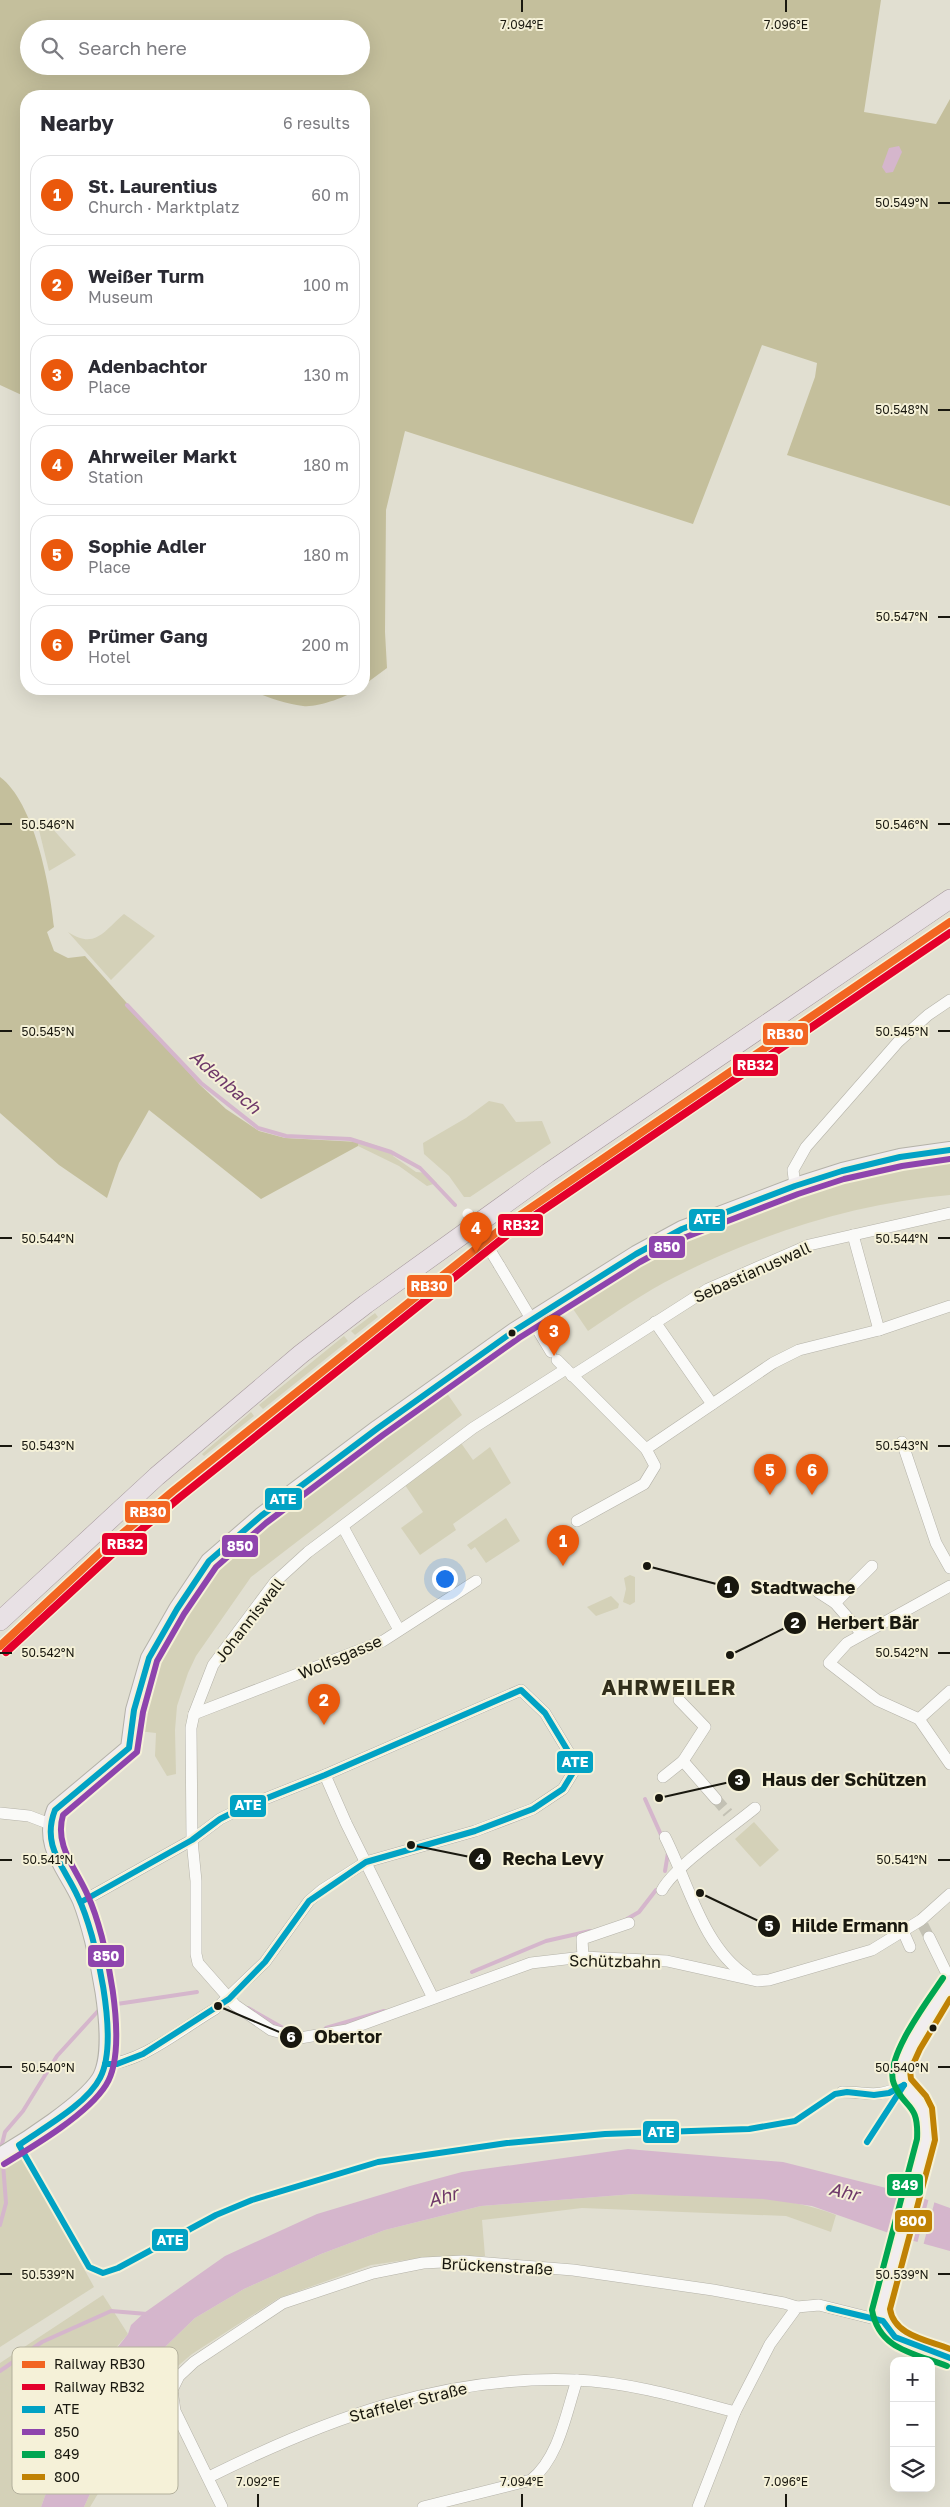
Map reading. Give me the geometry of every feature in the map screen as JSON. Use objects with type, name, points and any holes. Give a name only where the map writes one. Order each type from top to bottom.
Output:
[{"type":"main road","points":[[0,1621],[157,1476],[301,1354],[366,1304],[540,1178],[950,899]]},
{"type":"street","points":[[795,1186],[793,1170],[806,1147],[898,1042],[928,1014],[950,1000]]},
{"type":"street","points":[[0,2156],[51,2123],[94,2087],[100,2078],[105,2064],[107,2048],[103,1986],[81,1902],[50,1840],[50,1824],[55,1810],[128,1748],[134,1710],[149,1658],[177,1609],[210,1561],[262,1516],[371,1434],[532,1320],[636,1254],[682,1228],[795,1186],[842,1171],[900,1158],[950,1150]]},
{"type":"street","points":[[466,1211],[554,1356],[646,1448],[655,1466],[644,1484],[577,1522]]},
{"type":"street","name":"Sebastianuswall","points":[[569,1372],[708,1289],[809,1245],[950,1213]]},
{"type":"street","points":[[852,1234],[879,1330]]},
{"type":"street","points":[[646,1448],[773,1362],[799,1350],[879,1330],[950,1306]]},
{"type":"street","points":[[655,1322],[712,1404]]},
{"type":"street","name":"Johanniswall","points":[[221,2004],[196,1954],[196,1881],[192,1840],[191,1766],[194,1714],[213,1665],[275,1582],[308,1552],[473,1428],[569,1372]]},
{"type":"street","points":[[902,1442],[936,1543],[950,1568]]},
{"type":"street","points":[[342,1527],[399,1630]]},
{"type":"street","points":[[835,1603],[872,1566]]},
{"type":"street","name":"Wolfsgasse","points":[[194,1714],[382,1641],[476,1581]]},
{"type":"street","points":[[950,1586],[862,1634],[848,1643],[829,1663],[877,1700],[919,1719],[950,1764]]},
{"type":"street","points":[[818,1592],[835,1603],[862,1634]]},
{"type":"street","points":[[81,1902],[192,1840],[220,1819],[242,1808],[325,1775],[521,1690],[545,1713],[577,1766],[563,1789],[533,1809],[474,1831],[366,1862],[322,1890],[309,1901],[266,1962],[221,2004],[143,2054],[117,2064],[105,2064]]},
{"type":"street","points":[[919,1719],[950,1691]]},
{"type":"street","points":[[662,1777],[683,1761],[704,1727],[679,1700]]},
{"type":"street","points":[[683,1761],[716,1799]]},
{"type":"street","points":[[325,1775],[433,1998]]},
{"type":"street","points":[[662,1890],[681,1869],[755,1808]]},
{"type":"street","points":[[0,1813],[29,1816],[50,1824]]},
{"type":"street","points":[[728,1813],[737,1823]]},
{"type":"street","points":[[666,1837],[708,1934],[740,1971],[749,1977]]},
{"type":"street","name":"Schützbahn","points":[[221,2004],[271,2030],[300,2038],[347,2030],[531,1963],[584,1957],[667,1961],[757,1980],[768,1980],[866,1952],[922,1922],[950,1894]]},
{"type":"street","points":[[584,1957],[582,1939],[629,1923]]},
{"type":"street","points":[[903,1931],[910,1947]]},
{"type":"street","points":[[929,1937],[950,1982],[913,2044],[901,2069],[901,2078],[904,2085],[924,2110],[927,2124],[922,2153],[883,2296],[883,2321],[895,2337],[950,2358]]},
{"type":"street","points":[[842,2092],[874,2095],[889,2093],[904,2085]]},
{"type":"street","name":"Brückenstraße","points":[[178,2378],[194,2362],[283,2303],[373,2273],[423,2263],[463,2262],[573,2270],[713,2290],[784,2303],[797,2308]]},
{"type":"street","points":[[698,2507],[735,2412],[770,2344],[797,2308],[819,2305],[883,2321]]},
{"type":"street","name":"Staffeler Straße","points":[[209,2477],[315,2427],[391,2403],[452,2388],[522,2380],[577,2380],[672,2395],[735,2412]]},
{"type":"street","points":[[423,2507],[530,2480],[540,2473],[547,2463],[559,2434],[577,2380]]},
{"type":"street","name":"Brückenstraße","points":[[178,2417],[209,2477]]},
{"type":"street","points":[[209,2477],[222,2507]]},
{"type":"shaded area","points":[[0,0],[881,0],[864,112],[936,124],[950,99],[950,506],[787,455],[815,377],[817,363],[762,345],[693,524],[405,431],[386,510],[385,632],[387,668],[370,681],[370,90],[20,90],[20,394],[0,385]]},
{"type":"shaded area","points":[[262,695],[347,695],[309,706],[281,702]]},
{"type":"shaded area","points":[[0,777],[12,789],[22,805],[38,846],[49,889],[54,927],[47,932],[54,951],[68,958],[85,956],[199,1084],[226,1109],[259,1131],[285,1138],[359,1142],[358,1146],[261,1199],[149,1110],[119,1163],[107,1198],[59,1165],[0,1113]]},
{"type":"shaded area","points":[[41,823],[51,827],[76,855],[49,871],[39,830]]},
{"type":"shaded area","points":[[124,914],[155,936],[111,980],[68,932],[77,937],[92,939],[105,932]]},
{"type":"shaded area","points":[[489,1101],[503,1104],[516,1122],[542,1121],[551,1143],[470,1197],[464,1197],[449,1176],[424,1154],[423,1143],[466,1118]]},
{"type":"shaded area","points":[[360,1140],[395,1152],[393,1156],[416,1172],[427,1173],[437,1183],[427,1186],[399,1166],[358,1146]]},
{"type":"shaded area","points":[[950,1157],[950,1195],[879,1205],[844,1213],[774,1234],[707,1261],[675,1277],[588,1331],[569,1303],[669,1243],[747,1208],[848,1176]]},
{"type":"shaded area","points":[[375,1313],[378,1317],[355,1335],[351,1331]]},
{"type":"shaded area","points":[[344,1336],[348,1341],[263,1409],[259,1405]]},
{"type":"shaded area","points":[[442,1386],[462,1415],[251,1577],[196,1656],[188,1673],[177,1706],[175,1730],[176,1774],[167,1776],[155,1756],[156,1733],[138,1731],[153,1661],[213,1565],[267,1519]]},
{"type":"shaded area","points":[[251,1412],[254,1416],[204,1456],[202,1454]]},
{"type":"shaded area","points":[[461,1443],[473,1460],[490,1447],[511,1483],[453,1524],[456,1530],[420,1555],[401,1528],[423,1512],[405,1485]]},
{"type":"shaded area","points":[[506,1518],[520,1541],[486,1563],[475,1547],[471,1550],[467,1545]]},
{"type":"shaded area","points":[[630,1575],[635,1577],[635,1602],[630,1605],[623,1602],[626,1589],[624,1578]]},
{"type":"shaded area","points":[[611,1596],[619,1604],[618,1608],[596,1616],[587,1607]]},
{"type":"shaded area","points":[[754,1822],[779,1850],[760,1867],[735,1839]]},
{"type":"shaded area","points":[[22,2156],[94,2287],[0,2347],[0,2168]]},
{"type":"shaded area","points":[[634,2194],[710,2195],[763,2198],[813,2207],[836,2215],[831,2232],[786,2216],[582,2208],[482,2220],[485,2256],[420,2258],[371,2265],[279,2298],[192,2354],[178,2366],[178,2347],[165,2347],[195,2318],[244,2289],[321,2254],[385,2230],[481,2206]]},
{"type":"shaded area","points":[[103,2295],[128,2334],[117,2347],[24,2347]]},
{"type":"shaded area","points":[[12,2355],[12,2494],[46,2494],[41,2507],[0,2507],[0,2363]]},
{"type":"shaded area","points":[[90,2494],[98,2494],[90,2507],[84,2507]]},
{"type":"water","points":[[899,146],[902,152],[893,172],[886,173],[882,167],[889,148]]},
{"type":"water","name":"Ahr","points":[[628,2149],[783,2162],[914,2195],[950,2208],[950,2251],[903,2238],[812,2206],[763,2199],[634,2194],[481,2206],[385,2230],[321,2254],[244,2289],[195,2318],[165,2347],[118,2347],[128,2334],[131,2325],[144,2313],[225,2256],[317,2214],[462,2172]]},
{"type":"water","points":[[46,2494],[90,2494],[84,2507],[41,2507]]},
{"type":"pier","points":[[929,2198],[935,2200],[923,2246],[917,2244]]},
{"type":"waterway","name":"Adenbach","points":[[127,1005],[201,1083],[258,1128],[286,1136],[350,1139],[391,1152],[420,1168],[455,1205]]},
{"type":"waterway","points":[[645,1799],[662,1837]]},
{"type":"waterway","points":[[665,1871],[668,1853]]},
{"type":"waterway","points":[[627,1919],[639,1912],[656,1890]]},
{"type":"waterway","points":[[472,1972],[546,1941],[590,1931]]},
{"type":"waterway","points":[[117,2004],[197,1992]]},
{"type":"waterway","points":[[248,2008],[283,2028]]},
{"type":"waterway","points":[[1,2148],[5,2132],[23,2111],[57,2056],[98,2011]]},
{"type":"waterway","points":[[326,2028],[384,2011]]},
{"type":"waterway","points":[[0,2225],[6,2203],[3,2164]]},
{"type":"waterway","points":[[35,2347],[111,2311],[147,2314]]},
{"type":"waterway","points":[[0,2371],[12,2363]]},
{"type":"tunnel","points":[[716,1799],[728,1813]]},
{"type":"tunnel","points":[[923,1925],[929,1937]]},
{"type":"rail line","name":"RB30","points":[[0,1646],[104,1549],[173,1491],[507,1224],[950,922]]},
{"type":"rail line","name":"RB32","points":[[6,1652],[110,1556],[179,1498],[512,1231],[950,933]]},
{"type":"transit line","name":"ATE","points":[[904,2085],[889,2093],[874,2095],[847,2092],[835,2094],[795,2121],[749,2129],[605,2134],[507,2143],[378,2162],[252,2200],[216,2215],[118,2268],[103,2273],[89,2267],[19,2145],[64,2115],[85,2097],[100,2078],[106,2061],[108,2039],[107,2014],[98,1961],[85,1914],[52,1845],[51,1823],[55,1810],[129,1748],[134,1710],[149,1658],[177,1609],[209,1561],[261,1516],[378,1428],[514,1331],[636,1254],[682,1229],[795,1186],[842,1171],[900,1157],[950,1150]]},
{"type":"transit line","name":"850","points":[[4,2164],[60,2129],[87,2107],[106,2085],[113,2068],[116,2045],[116,2019],[108,1963],[95,1914],[64,1847],[61,1837],[63,1815],[137,1752],[143,1712],[157,1661],[184,1614],[216,1567],[266,1523],[383,1435],[519,1338],[640,1262],[686,1237],[798,1194],[844,1179],[902,1166],[950,1159]]},
{"type":"transit line","name":"ATE","points":[[81,1902],[192,1840],[220,1819],[242,1808],[325,1775],[521,1690],[545,1713],[577,1766],[563,1789],[533,1809],[475,1831],[366,1862],[309,1901],[265,1962],[229,1999],[143,2054],[117,2064],[105,2064]]},
{"type":"transit line","name":"849","points":[[943,1978],[909,2030],[895,2060],[892,2073],[898,2092],[914,2112],[917,2139],[872,2310],[882,2334],[890,2342],[911,2353],[947,2366]]},
{"type":"transit line","name":"800","points":[[950,1999],[920,2049],[910,2071],[911,2079],[926,2096],[932,2108],[935,2140],[890,2309],[893,2318],[905,2331],[922,2340],[950,2349]]},
{"type":"transit line","name":"ATE","points":[[867,2142],[904,2085]]},
{"type":"transit line","name":"ATE","points":[[829,2308],[883,2321],[895,2337],[950,2358]]},
{"type":"place","name":"Ahrweiler Markt","points":[[476,1253]]},
{"type":"place","name":"Adenbachtor","points":[[554,1356]]},
{"type":"place","name":"Sophie Adler","points":[[770,1495]]},
{"type":"place","name":"Prümer Gang","points":[[812,1495]]},
{"type":"place","name":"St. Laurentius","points":[[563,1566]]},
{"type":"place","name":"Stadtwache","points":[[647,1566]]},
{"type":"place","name":"Herbert Bär","points":[[730,1655]]},
{"type":"place","name":"Weißer Turm","points":[[324,1725]]},
{"type":"place","name":"Haus der Schützen","points":[[659,1798]]},
{"type":"place","name":"Recha Levy","points":[[411,1845]]},
{"type":"place","name":"Hilde Ermann","points":[[700,1893]]},
{"type":"place","name":"Obertor","points":[[218,2006]]},
{"type":"district","name":"AHRWEILER","points":[[669,1688]]}]
